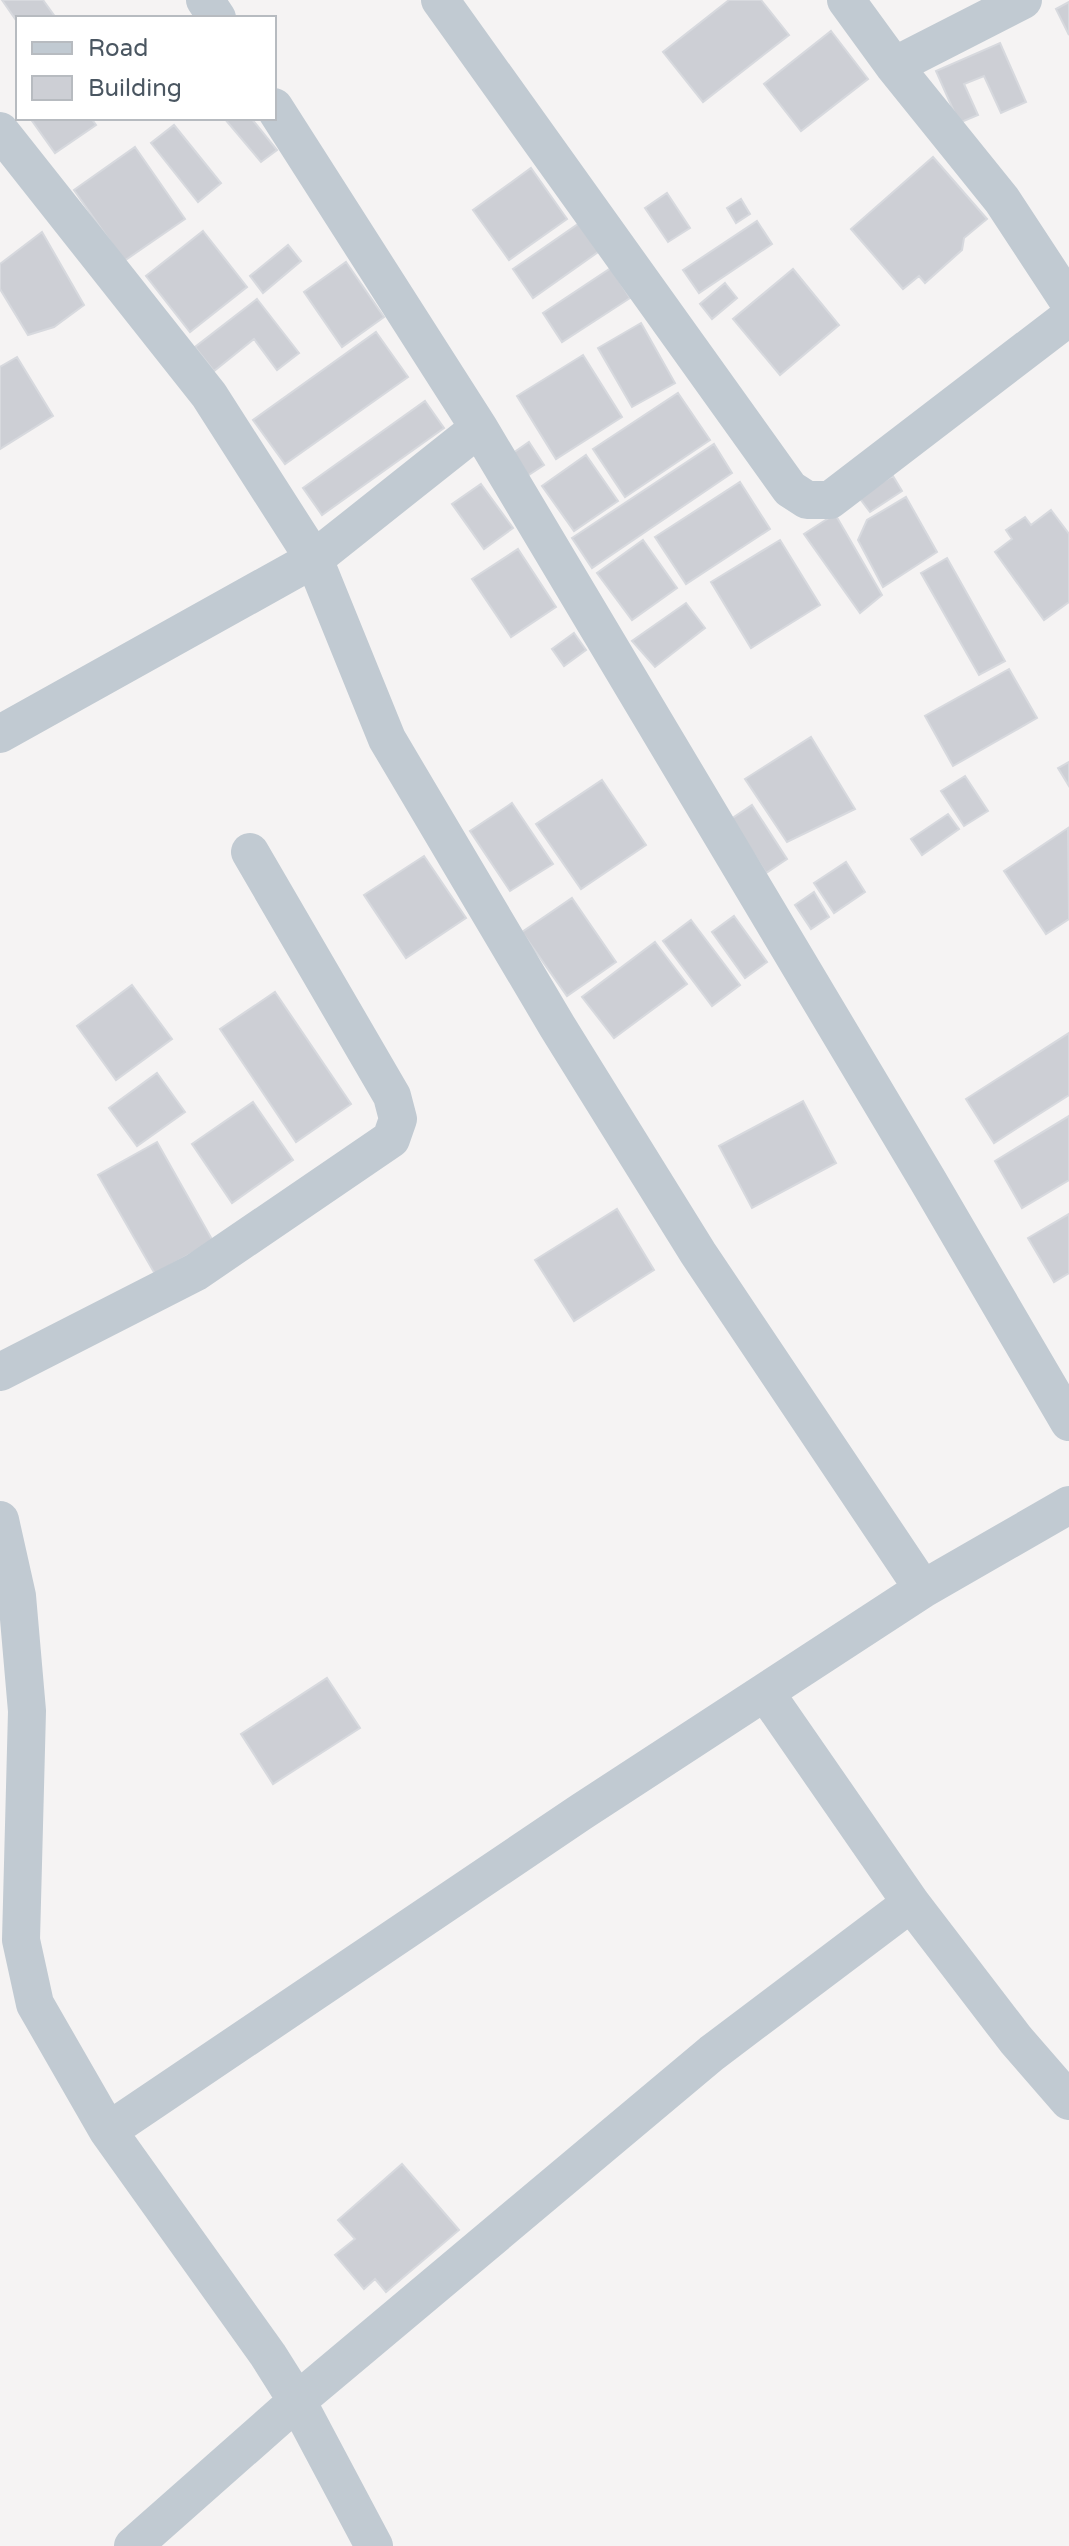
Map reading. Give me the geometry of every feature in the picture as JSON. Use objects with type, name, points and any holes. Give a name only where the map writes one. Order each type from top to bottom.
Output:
[{"type":"street","points":[[440,0],[790,489],[807,500],[830,500],[1069,317]]},
{"type":"street","points":[[846,0],[894,66],[1002,200],[1069,302]]},
{"type":"street","points":[[894,66],[1023,0]]},
{"type":"street","points":[[276,110],[479,428],[1069,1422]]},
{"type":"street","points":[[0,131],[209,395],[314,559],[387,739],[557,1026],[698,1253],[923,1589]]},
{"type":"street","points":[[0,734],[314,559],[479,428]]},
{"type":"street","points":[[0,1372],[196,1272],[391,1139],[398,1119],[392,1096],[250,852]]},
{"type":"street","points":[[108,2131],[581,1812],[923,1589],[1069,1505]]},
{"type":"street","points":[[0,1520],[17,1596],[27,1711],[21,1940],[35,2004],[108,2131],[268,2355],[297,2401],[374,2546]]},
{"type":"street","points":[[765,1692],[911,1903],[1016,2040],[1069,2101]]},
{"type":"street","points":[[133,2546],[297,2401],[712,2053],[911,1903]]},
{"type":"building","points":[[2,0],[43,0],[55,16],[16,16],[16,20]]},
{"type":"building","points":[[729,0],[761,0],[789,35],[703,102],[663,52]]},
{"type":"building","points":[[1069,2],[1069,35],[1056,9]]},
{"type":"building","points":[[831,31],[868,79],[801,131],[764,84]]},
{"type":"building","points":[[1000,43],[1026,102],[1001,113],[984,76],[964,84],[978,115],[959,123],[936,71]]},
{"type":"building","points":[[31,120],[92,120],[96,125],[55,153]]},
{"type":"building","points":[[226,120],[253,120],[277,150],[261,162]]},
{"type":"building","points":[[174,125],[221,183],[198,202],[151,143]]},
{"type":"building","points":[[135,147],[185,219],[124,261],[74,190]]},
{"type":"building","points":[[933,157],[987,219],[964,238],[962,250],[925,283],[919,276],[903,289],[851,229]]},
{"type":"building","points":[[531,168],[567,219],[509,260],[473,210]]},
{"type":"building","points":[[667,193],[690,228],[668,242],[645,208]]},
{"type":"building","points":[[741,199],[750,214],[736,223],[727,208]]},
{"type":"building","points":[[757,221],[772,244],[699,293],[683,270]]},
{"type":"building","points":[[581,222],[601,250],[533,298],[513,269]]},
{"type":"building","points":[[203,231],[247,287],[190,332],[146,276]]},
{"type":"building","points":[[42,232],[84,305],[54,327],[28,335],[0,289],[0,264]]},
{"type":"building","points":[[288,245],[301,261],[263,293],[250,276]]},
{"type":"building","points":[[346,262],[384,317],[342,347],[304,292]]},
{"type":"building","points":[[611,268],[630,298],[562,342],[543,313]]},
{"type":"building","points":[[793,269],[839,325],[780,375],[733,319]]},
{"type":"building","points":[[725,283],[737,298],[712,319],[700,304]]},
{"type":"building","points":[[257,299],[299,353],[277,370],[254,339],[214,371],[195,347]]},
{"type":"building","points":[[641,323],[675,383],[632,407],[598,348]]},
{"type":"building","points":[[376,332],[408,377],[285,464],[253,420]]},
{"type":"building","points":[[583,355],[622,417],[556,459],[517,396]]},
{"type":"building","points":[[17,357],[53,416],[0,449],[0,367]]},
{"type":"building","points":[[678,393],[710,440],[625,497],[593,449]]},
{"type":"building","points":[[425,401],[444,428],[322,515],[303,488]]},
{"type":"building","points":[[529,442],[544,465],[527,476],[513,453]]},
{"type":"building","points":[[714,444],[732,473],[592,568],[572,538]]},
{"type":"building","points":[[586,455],[618,501],[574,531],[542,486]]},
{"type":"building","points":[[893,476],[902,491],[870,512],[858,496]]},
{"type":"building","points":[[740,482],[770,529],[686,584],[655,537]]},
{"type":"building","points":[[481,484],[513,528],[484,549],[452,504]]},
{"type":"building","points":[[906,497],[937,552],[883,587],[858,540],[867,520]]},
{"type":"building","points":[[1051,510],[1069,534],[1069,602],[1044,620],[995,552],[1012,539],[1006,530],[1025,517],[1031,525]]},
{"type":"building","points":[[835,514],[882,595],[860,613],[804,534]]},
{"type":"building","points":[[643,540],[677,588],[632,620],[597,573]]},
{"type":"building","points":[[780,540],[820,605],[751,648],[711,582]]},
{"type":"building","points":[[518,549],[556,607],[511,637],[472,579]]},
{"type":"building","points":[[947,558],[1005,661],[979,675],[921,573]]},
{"type":"building","points":[[686,603],[705,628],[655,667],[632,641]]},
{"type":"building","points":[[574,633],[586,650],[564,666],[552,649]]},
{"type":"building","points":[[1009,669],[1037,718],[953,766],[925,716]]},
{"type":"building","points":[[811,737],[855,809],[787,842],[745,779]]},
{"type":"building","points":[[1069,762],[1069,786],[1058,768]]},
{"type":"building","points":[[965,776],[988,811],[964,826],[941,791]]},
{"type":"building","points":[[602,780],[646,845],[581,889],[536,824]]},
{"type":"building","points":[[512,803],[553,864],[510,891],[470,831]]},
{"type":"building","points":[[752,805],[787,859],[766,873],[731,819]]},
{"type":"building","points":[[948,814],[959,829],[922,855],[911,839]]},
{"type":"building","points":[[1068,828],[1069,919],[1046,934],[1004,871]]},
{"type":"building","points":[[424,856],[466,918],[406,958],[364,895]]},
{"type":"building","points":[[846,862],[865,892],[834,913],[814,883]]},
{"type":"building","points":[[814,892],[829,917],[811,929],[795,905]]},
{"type":"building","points":[[572,898],[616,962],[567,996],[522,932]]},
{"type":"building","points":[[734,916],[767,962],[745,978],[712,932]]},
{"type":"building","points":[[691,920],[740,985],[712,1006],[663,941]]},
{"type":"building","points":[[655,942],[687,984],[614,1038],[582,997]]},
{"type":"building","points":[[132,985],[172,1039],[116,1080],[77,1026]]},
{"type":"building","points":[[275,992],[351,1104],[296,1142],[220,1029]]},
{"type":"building","points":[[1069,1033],[1069,1095],[994,1143],[966,1099]]},
{"type":"building","points":[[157,1073],[185,1112],[137,1146],[109,1108]]},
{"type":"building","points":[[803,1101],[836,1163],[752,1208],[719,1146]]},
{"type":"building","points":[[253,1102],[293,1160],[232,1203],[192,1144]]},
{"type":"building","points":[[1069,1116],[1069,1180],[1022,1208],[995,1161]]},
{"type":"building","points":[[157,1142],[213,1241],[155,1274],[98,1175]]},
{"type":"building","points":[[617,1209],[654,1270],[574,1321],[535,1260]]},
{"type":"building","points":[[1069,1214],[1069,1273],[1054,1282],[1028,1238]]},
{"type":"building","points":[[327,1678],[360,1728],[273,1784],[241,1734]]},
{"type":"building","points":[[402,2164],[459,2230],[386,2292],[375,2279],[364,2289],[335,2255],[355,2239],[338,2220]]}]
